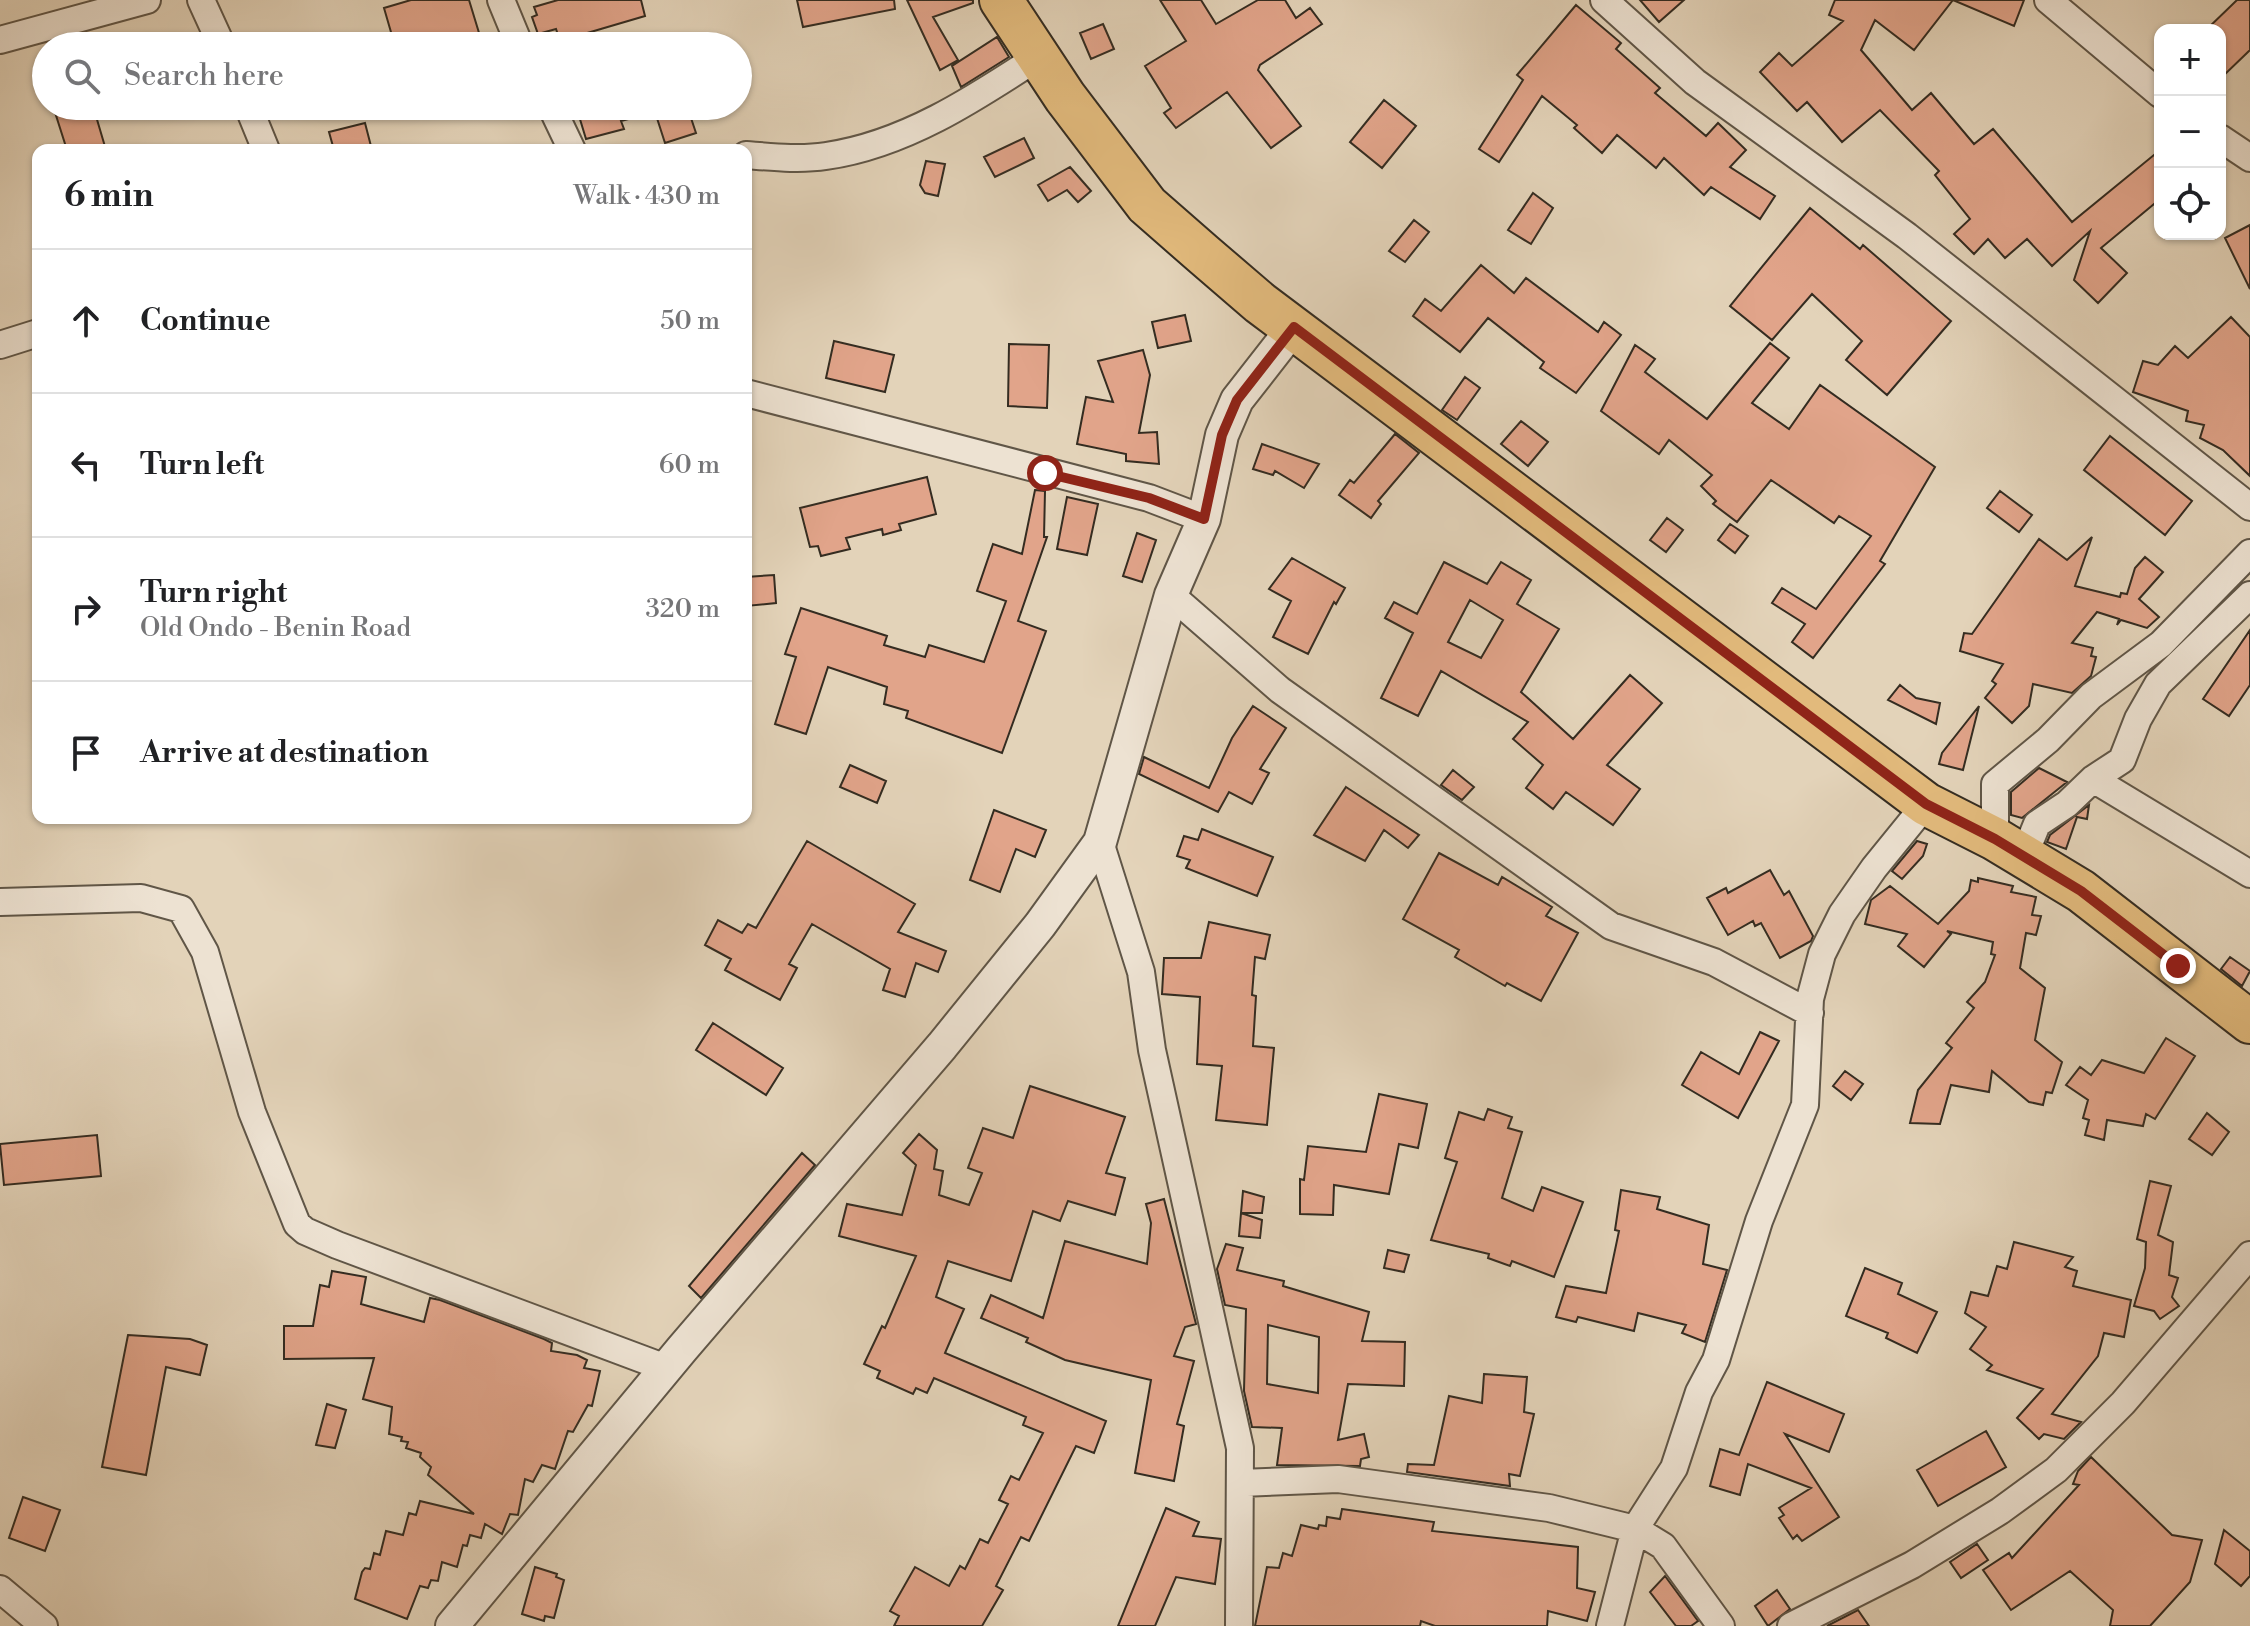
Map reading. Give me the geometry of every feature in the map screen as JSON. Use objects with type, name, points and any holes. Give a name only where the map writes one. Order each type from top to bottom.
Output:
[{"type":"main road","points":[[1001,0],[1038,57],[1147,205],[1294,327],[1926,804],[2010,847],[2081,891],[2250,1022]]},
{"type":"street","points":[[0,40],[147,0]]},
{"type":"street","points":[[201,0],[216,32]]},
{"type":"street","points":[[501,0],[514,32]]},
{"type":"street","points":[[1604,0],[1695,82],[1907,236],[2250,507]]},
{"type":"street","points":[[2048,0],[2154,89]]},
{"type":"street","points":[[752,155],[827,156],[909,133],[993,87],[1038,57]]},
{"type":"street","points":[[254,120],[264,144]]},
{"type":"street","points":[[558,120],[569,144]]},
{"type":"street","points":[[2226,142],[2250,158]]},
{"type":"street","points":[[452,1626],[666,1368],[942,1046],[1040,925],[1100,842],[1171,595],[1204,519],[1222,435],[1237,400],[1294,327]]},
{"type":"street","points":[[0,345],[32,335]]},
{"type":"street","points":[[752,395],[1149,498],[1204,519]]},
{"type":"street","points":[[2250,553],[2161,644],[2091,696],[2048,740],[1995,784],[2010,847],[2067,804],[2093,779],[2122,760],[2138,719],[2158,684],[2250,595]]},
{"type":"street","points":[[1171,595],[1280,690],[1611,926],[1714,962],[1810,1013]]},
{"type":"street","points":[[2093,779],[2250,874]]},
{"type":"street","points":[[1610,1626],[1635,1529],[1674,1468],[1699,1392],[1716,1360],[1759,1221],[1805,1105],[1810,1013],[1822,954],[1842,914],[1926,804]]},
{"type":"street","points":[[1100,842],[1141,972],[1152,1050],[1240,1448],[1239,1626]]},
{"type":"street","points":[[0,902],[141,898],[181,909],[205,952],[252,1112],[289,1210],[305,1231],[666,1368]]},
{"type":"street","points":[[1791,1626],[1912,1565],[2000,1511],[2056,1470],[2123,1403],[2250,1255]]},
{"type":"street","points":[[1241,1483],[1338,1479],[1549,1508],[1635,1529],[1663,1546],[1721,1626]]},
{"type":"street","points":[[0,1589],[44,1626]]},
{"type":"building","points":[[411,0],[469,0],[479,32],[391,32],[384,8]]},
{"type":"building","points":[[558,0],[641,0],[645,16],[591,32],[557,32],[556,29],[537,32],[532,17],[537,15],[534,7]]},
{"type":"building","points":[[797,0],[894,0],[895,9],[803,27]]},
{"type":"building","points":[[907,0],[973,0],[973,3],[933,17],[958,60],[940,70]]},
{"type":"building","points":[[1160,0],[1201,0],[1216,24],[1258,0],[1285,0],[1296,18],[1310,8],[1322,24],[1260,65],[1258,70],[1301,126],[1271,148],[1227,92],[1176,128],[1164,113],[1171,108],[1145,66],[1186,41]]},
{"type":"building","points":[[1640,0],[1684,0],[1659,22]]},
{"type":"building","points":[[1835,0],[1953,0],[1914,50],[1875,20],[1861,50],[1912,110],[1931,93],[1974,144],[1993,129],[2072,222],[2154,155],[2154,204],[2101,248],[2127,273],[2098,303],[2074,280],[2090,231],[2052,266],[2027,239],[2005,258],[1988,239],[1974,254],[1954,234],[1970,219],[1935,175],[1939,171],[1880,110],[1842,142],[1807,102],[1797,111],[1760,72],[1779,53],[1792,66],[1843,21],[1829,15]]},
{"type":"building","points":[[1953,0],[2024,0],[2014,26]]},
{"type":"building","points":[[2237,0],[2250,0],[2250,50],[2226,73],[2226,24],[2212,24]]},
{"type":"building","points":[[1576,5],[1621,43],[1616,49],[1660,88],[1655,93],[1706,136],[1718,123],[1746,150],[1730,167],[1775,196],[1760,219],[1711,187],[1704,195],[1664,158],[1656,168],[1617,135],[1602,153],[1574,128],[1577,125],[1542,96],[1499,162],[1479,149],[1523,80],[1517,75]]},
{"type":"building","points":[[1103,24],[1114,49],[1091,59],[1080,33]]},
{"type":"building","points":[[997,37],[1009,57],[961,87],[952,66]]},
{"type":"building","points":[[1384,100],[1416,126],[1382,168],[1350,142]]},
{"type":"building","points":[[57,120],[97,120],[104,144],[65,144]]},
{"type":"building","points":[[580,120],[625,120],[621,121],[624,129],[586,139]]},
{"type":"building","points":[[658,120],[692,120],[696,133],[665,143]]},
{"type":"building","points":[[365,123],[370,144],[332,144],[329,132]]},
{"type":"building","points":[[1024,138],[1034,158],[995,177],[984,157]]},
{"type":"building","points":[[926,161],[945,164],[938,196],[925,193],[920,185]]},
{"type":"building","points":[[1070,167],[1091,191],[1078,202],[1067,190],[1048,201],[1038,185]]},
{"type":"building","points":[[1533,193],[1553,208],[1531,244],[1508,230]]},
{"type":"building","points":[[1810,208],[1860,249],[1863,245],[1951,321],[1887,395],[1846,360],[1862,341],[1812,294],[1772,340],[1730,306]]},
{"type":"building","points":[[1414,220],[1429,232],[1405,262],[1389,251]]},
{"type":"building","points":[[2250,225],[2250,289],[2226,240]]},
{"type":"building","points":[[1481,265],[1514,293],[1526,278],[1598,332],[1604,322],[1621,335],[1576,393],[1540,368],[1544,362],[1488,318],[1460,352],[1413,316],[1425,299],[1441,311]]},
{"type":"building","points":[[1185,315],[1191,341],[1158,348],[1152,322]]},
{"type":"building","points":[[2231,317],[2250,337],[2250,476],[2223,450],[2200,438],[2204,425],[2186,421],[2188,411],[2133,392],[2143,361],[2158,365],[2175,346],[2188,358]]},
{"type":"building","points":[[834,341],[894,355],[885,392],[826,378]]},
{"type":"building","points":[[1770,343],[1789,358],[1752,403],[1789,429],[1820,385],[1935,467],[1880,561],[1885,564],[1813,658],[1792,642],[1805,624],[1772,603],[1782,588],[1816,609],[1871,536],[1839,516],[1834,523],[1771,480],[1737,522],[1713,504],[1716,501],[1701,486],[1712,475],[1669,440],[1659,454],[1601,411],[1635,345],[1655,359],[1645,372],[1707,419]]},
{"type":"building","points":[[1009,344],[1049,345],[1047,408],[1008,406]]},
{"type":"building","points":[[1143,350],[1150,375],[1139,433],[1157,432],[1159,464],[1126,461],[1126,454],[1077,444],[1086,397],[1113,402],[1098,361]]},
{"type":"building","points":[[1465,377],[1480,388],[1457,420],[1442,410]]},
{"type":"building","points":[[1521,421],[1548,442],[1528,466],[1501,444]]},
{"type":"building","points":[[1395,434],[1419,453],[1378,501],[1381,504],[1371,518],[1339,495],[1350,480],[1354,483]]},
{"type":"building","points":[[2110,436],[2192,501],[2165,535],[2084,470]]},
{"type":"building","points":[[1262,444],[1319,464],[1304,488],[1275,471],[1273,475],[1253,469]]},
{"type":"building","points":[[927,477],[936,514],[899,524],[901,530],[883,535],[882,529],[846,538],[850,549],[821,556],[818,546],[810,547],[800,508]]},
{"type":"building","points":[[1035,490],[1045,491],[1044,537],[1047,537],[1018,621],[1046,631],[1002,753],[906,718],[908,711],[884,704],[887,687],[828,667],[806,734],[775,724],[796,657],[785,654],[801,608],[887,636],[884,645],[925,657],[929,645],[984,662],[1006,601],[977,591],[993,544],[1022,554]]},
{"type":"building","points":[[2000,491],[2032,515],[2019,532],[1987,508]]},
{"type":"building","points":[[1067,497],[1098,504],[1087,555],[1057,549]]},
{"type":"building","points":[[1667,518],[1683,530],[1666,552],[1650,540]]},
{"type":"building","points":[[1730,524],[1748,536],[1735,553],[1718,540]]},
{"type":"building","points":[[1137,533],[1156,540],[1142,582],[1123,576]]},
{"type":"building","points":[[2092,537],[2075,586],[2120,597],[2121,593],[2127,594],[2135,568],[2145,557],[2163,572],[2139,599],[2159,617],[2147,628],[2121,620],[2117,625],[2119,619],[2097,612],[2072,643],[2093,648],[2091,656],[2096,657],[2091,676],[2072,693],[2033,684],[2029,706],[2012,723],[1985,698],[1996,684],[1992,681],[2003,664],[1960,651],[1964,633],[1972,634],[2039,539],[2067,560]]},
{"type":"building","points":[[1292,558],[1345,588],[1336,604],[1334,602],[1308,654],[1273,637],[1291,601],[1269,589]]},
{"type":"building","points":[[1444,562],[1487,584],[1501,562],[1531,580],[1517,604],[1559,629],[1521,692],[1573,739],[1630,675],[1662,703],[1607,765],[1640,789],[1613,825],[1566,792],[1553,809],[1526,788],[1543,765],[1513,739],[1528,722],[1441,671],[1418,716],[1381,698],[1413,633],[1385,618],[1394,602],[1417,614]],"holes":[[[1470,600],[1503,620],[1481,658],[1448,642]]]},
{"type":"building","points":[[774,575],[776,603],[752,605],[752,577]]},
{"type":"building","points":[[2250,630],[2250,685],[2229,716],[2203,699]]},
{"type":"building","points":[[1900,685],[1916,698],[1940,703],[1936,724],[1888,700]]},
{"type":"building","points":[[1253,706],[1286,728],[1260,769],[1269,773],[1252,804],[1229,792],[1218,812],[1139,774],[1144,757],[1209,788],[1232,738]]},
{"type":"building","points":[[1979,706],[1963,770],[1939,764],[1942,753]]},
{"type":"building","points":[[850,765],[886,781],[877,803],[840,787]]},
{"type":"building","points":[[2039,768],[2067,782],[2022,818],[2011,815],[2011,792]]},
{"type":"building","points":[[1453,770],[1474,787],[1462,800],[1441,785]]},
{"type":"building","points":[[1346,787],[1419,835],[1408,848],[1384,830],[1365,861],[1314,835]]},
{"type":"building","points":[[2089,805],[2087,819],[2077,817],[2066,849],[2047,842],[2050,835]]},
{"type":"building","points":[[994,810],[1046,830],[1035,857],[1016,849],[1000,892],[970,880]]},
{"type":"building","points":[[1202,829],[1273,857],[1257,896],[1186,868],[1190,860],[1177,856],[1184,836],[1198,840]]},
{"type":"building","points":[[807,841],[915,904],[898,932],[946,951],[938,972],[916,963],[905,997],[883,990],[890,969],[812,924],[789,964],[797,968],[780,1000],[725,970],[731,959],[705,945],[718,920],[742,933],[748,924],[756,928]]},
{"type":"building","points":[[1917,841],[1927,844],[1923,856],[1902,879],[1892,871]]},
{"type":"building","points":[[1439,853],[1498,885],[1502,877],[1552,907],[1546,916],[1578,933],[1541,1001],[1507,983],[1505,986],[1455,957],[1459,950],[1403,919]]},
{"type":"building","points":[[1770,870],[1784,895],[1789,891],[1813,936],[1811,941],[1780,958],[1761,923],[1755,926],[1753,921],[1728,935],[1707,898],[1726,888],[1728,893]]},
{"type":"building","points":[[1978,878],[2013,886],[2011,892],[2036,897],[2032,915],[2041,916],[2036,935],[2026,933],[2020,968],[2045,988],[2035,1040],[2062,1062],[2052,1093],[2046,1092],[2043,1105],[2029,1102],[1992,1071],[1989,1092],[1951,1085],[1940,1124],[1910,1123],[1918,1090],[1952,1048],[1946,1043],[1974,1008],[1967,1002],[1985,982],[1995,955],[1991,954],[1993,942],[1947,931],[1951,934],[1924,967],[1898,946],[1907,934],[1865,924],[1871,900],[1890,886],[1938,924],[1969,891],[1971,880],[1978,882]]},
{"type":"building","points":[[1209,922],[1270,935],[1265,959],[1255,957],[1252,995],[1256,996],[1253,1046],[1274,1048],[1267,1125],[1216,1120],[1222,1066],[1197,1064],[1200,997],[1162,994],[1164,958],[1201,958]]},
{"type":"building","points":[[2230,957],[2250,971],[2242,986],[2221,969]]},
{"type":"building","points":[[713,1023],[783,1068],[766,1095],[696,1050]]},
{"type":"building","points":[[1760,1032],[1779,1041],[1738,1118],[1682,1085],[1701,1052],[1739,1074]]},
{"type":"building","points":[[2166,1038],[2195,1056],[2155,1119],[2146,1114],[2143,1126],[2107,1120],[2104,1140],[2085,1135],[2089,1120],[2083,1118],[2088,1100],[2066,1085],[2080,1067],[2091,1075],[2102,1060],[2144,1073]]},
{"type":"building","points":[[1845,1071],[1863,1084],[1851,1100],[1833,1086]]},
{"type":"building","points":[[1030,1086],[1125,1117],[1106,1173],[1125,1178],[1115,1215],[1068,1201],[1060,1221],[1033,1211],[1011,1281],[948,1261],[936,1297],[964,1309],[945,1353],[1106,1421],[1094,1453],[1076,1446],[1029,1541],[1021,1537],[996,1586],[1003,1590],[982,1626],[894,1626],[899,1616],[890,1611],[915,1567],[949,1586],[960,1566],[965,1569],[980,1539],[988,1543],[1008,1504],[999,1500],[1011,1476],[1019,1480],[1043,1433],[1023,1425],[1026,1417],[934,1378],[927,1393],[916,1388],[913,1394],[877,1378],[880,1371],[864,1364],[882,1326],[885,1328],[916,1256],[839,1236],[847,1204],[902,1215],[916,1165],[903,1153],[919,1134],[937,1150],[934,1169],[943,1171],[939,1195],[969,1205],[982,1173],[968,1168],[983,1128],[1013,1138]]},
{"type":"building","points":[[1379,1094],[1427,1104],[1418,1148],[1399,1144],[1389,1194],[1334,1185],[1333,1215],[1300,1214],[1300,1179],[1304,1180],[1308,1146],[1366,1152]]},
{"type":"building","points":[[1488,1109],[1512,1117],[1508,1128],[1522,1132],[1502,1198],[1533,1211],[1542,1187],[1583,1202],[1554,1277],[1512,1261],[1510,1266],[1488,1258],[1489,1254],[1431,1240],[1457,1162],[1445,1158],[1459,1112],[1484,1120]]},
{"type":"building","points":[[2207,1113],[2229,1132],[2212,1155],[2189,1139]]},
{"type":"building","points":[[97,1135],[101,1176],[4,1185],[0,1144]]},
{"type":"building","points":[[802,1153],[815,1165],[701,1298],[689,1286]]},
{"type":"building","points":[[2150,1181],[2171,1186],[2158,1235],[2173,1242],[2169,1275],[2178,1278],[2172,1297],[2179,1306],[2160,1319],[2154,1311],[2134,1306],[2145,1268],[2146,1242],[2137,1239]]},
{"type":"building","points":[[1621,1190],[1660,1197],[1657,1209],[1709,1225],[1703,1264],[1727,1270],[1705,1342],[1682,1333],[1686,1325],[1638,1313],[1634,1331],[1578,1317],[1576,1322],[1556,1317],[1566,1286],[1606,1293],[1619,1231],[1615,1230]]},
{"type":"building","points":[[1243,1191],[1264,1197],[1262,1213],[1241,1213]]},
{"type":"building","points":[[1164,1199],[1196,1324],[1185,1327],[1174,1356],[1194,1361],[1177,1424],[1184,1426],[1174,1481],[1135,1473],[1151,1380],[1065,1360],[1026,1342],[1028,1338],[981,1318],[991,1295],[1043,1318],[1065,1241],[1147,1264],[1151,1223],[1146,1204]]},
{"type":"building","points":[[1241,1213],[1262,1220],[1260,1238],[1239,1236]]},
{"type":"building","points":[[2014,1242],[2073,1257],[2065,1267],[2077,1271],[2073,1286],[2131,1300],[2124,1337],[2104,1333],[2098,1356],[2052,1414],[2081,1422],[2064,1439],[2044,1434],[2039,1439],[2017,1418],[2043,1389],[1987,1370],[1992,1365],[1970,1349],[1986,1327],[1965,1313],[1971,1292],[1988,1296],[1997,1266],[2007,1269]]},
{"type":"building","points":[[1226,1244],[1243,1248],[1237,1270],[1284,1281],[1283,1286],[1369,1312],[1362,1341],[1405,1342],[1404,1386],[1348,1384],[1338,1440],[1364,1434],[1369,1457],[1361,1459],[1360,1466],[1277,1465],[1282,1428],[1252,1427],[1244,1391],[1246,1309],[1225,1305],[1217,1269]],"holes":[[[1268,1325],[1319,1337],[1318,1393],[1267,1384]]]},
{"type":"building","points":[[1388,1250],[1409,1255],[1404,1272],[1384,1268]]},
{"type":"building","points":[[1865,1268],[1902,1283],[1898,1294],[1937,1312],[1917,1353],[1886,1338],[1888,1333],[1846,1316]]},
{"type":"building","points":[[332,1271],[366,1277],[361,1304],[424,1322],[430,1298],[440,1300],[544,1339],[552,1343],[551,1351],[577,1355],[587,1360],[584,1368],[600,1371],[592,1406],[588,1405],[573,1432],[568,1431],[555,1469],[542,1465],[533,1482],[525,1479],[518,1515],[510,1514],[502,1534],[485,1524],[481,1538],[470,1535],[467,1546],[463,1545],[457,1567],[442,1562],[438,1581],[431,1580],[428,1588],[420,1586],[407,1619],[355,1599],[362,1572],[365,1568],[370,1569],[374,1553],[380,1555],[386,1531],[403,1535],[409,1513],[416,1515],[420,1501],[474,1514],[428,1475],[431,1467],[420,1457],[421,1453],[406,1448],[408,1442],[401,1441],[402,1437],[389,1434],[392,1407],[363,1399],[374,1358],[284,1359],[284,1326],[313,1326],[320,1285],[329,1287]]},
{"type":"building","points":[[128,1335],[190,1339],[207,1345],[200,1375],[166,1367],[146,1475],[102,1467]]},
{"type":"building","points":[[1484,1374],[1527,1377],[1524,1412],[1534,1414],[1520,1476],[1509,1474],[1510,1486],[1407,1472],[1408,1464],[1434,1465],[1449,1396],[1482,1403]]},
{"type":"building","points":[[1767,1382],[1844,1414],[1829,1452],[1785,1434],[1839,1517],[1802,1541],[1797,1535],[1793,1539],[1779,1518],[1784,1515],[1779,1508],[1811,1488],[1748,1464],[1740,1495],[1710,1486],[1720,1449],[1739,1455]]},
{"type":"building","points":[[327,1404],[346,1410],[335,1448],[316,1445]]},
{"type":"building","points":[[1986,1431],[2006,1467],[1938,1506],[1917,1470]]},
{"type":"building","points":[[2091,1457],[2172,1535],[2202,1540],[2190,1582],[2150,1626],[2110,1626],[2113,1610],[2070,1571],[2011,1610],[1983,1570],[2009,1553],[2012,1558],[2079,1485],[2073,1484],[2078,1471]]},
{"type":"building","points":[[23,1497],[60,1510],[45,1551],[9,1538]]},
{"type":"building","points":[[1166,1508],[1199,1522],[1193,1536],[1221,1539],[1215,1584],[1176,1577],[1155,1626],[1118,1626]]},
{"type":"building","points":[[1342,1509],[1434,1522],[1432,1531],[1578,1547],[1577,1588],[1595,1592],[1587,1621],[1548,1611],[1547,1626],[1435,1626],[1421,1621],[1420,1626],[1255,1626],[1267,1567],[1279,1568],[1283,1553],[1292,1556],[1301,1525],[1318,1529],[1319,1525],[1326,1526],[1327,1517],[1340,1519]]},
{"type":"building","points":[[2224,1530],[2250,1551],[2250,1576],[2241,1586],[2215,1564]]},
{"type":"building","points":[[1977,1544],[1988,1560],[1961,1578],[1950,1562]]},
{"type":"building","points":[[535,1567],[557,1574],[556,1577],[564,1580],[554,1618],[545,1616],[544,1621],[522,1614]]},
{"type":"building","points":[[1665,1576],[1698,1621],[1691,1626],[1676,1626],[1650,1592]]},
{"type":"building","points":[[1777,1590],[1790,1609],[1768,1626],[1755,1606]]},
{"type":"building","points":[[1858,1610],[1869,1626],[1827,1626]]},
{"type":"route","points":[[1045,473],[1149,498],[1204,519],[1222,435],[1237,400],[1294,327],[1579,539],[1926,804],[1995,839],[2081,891],[2178,966]]}]
